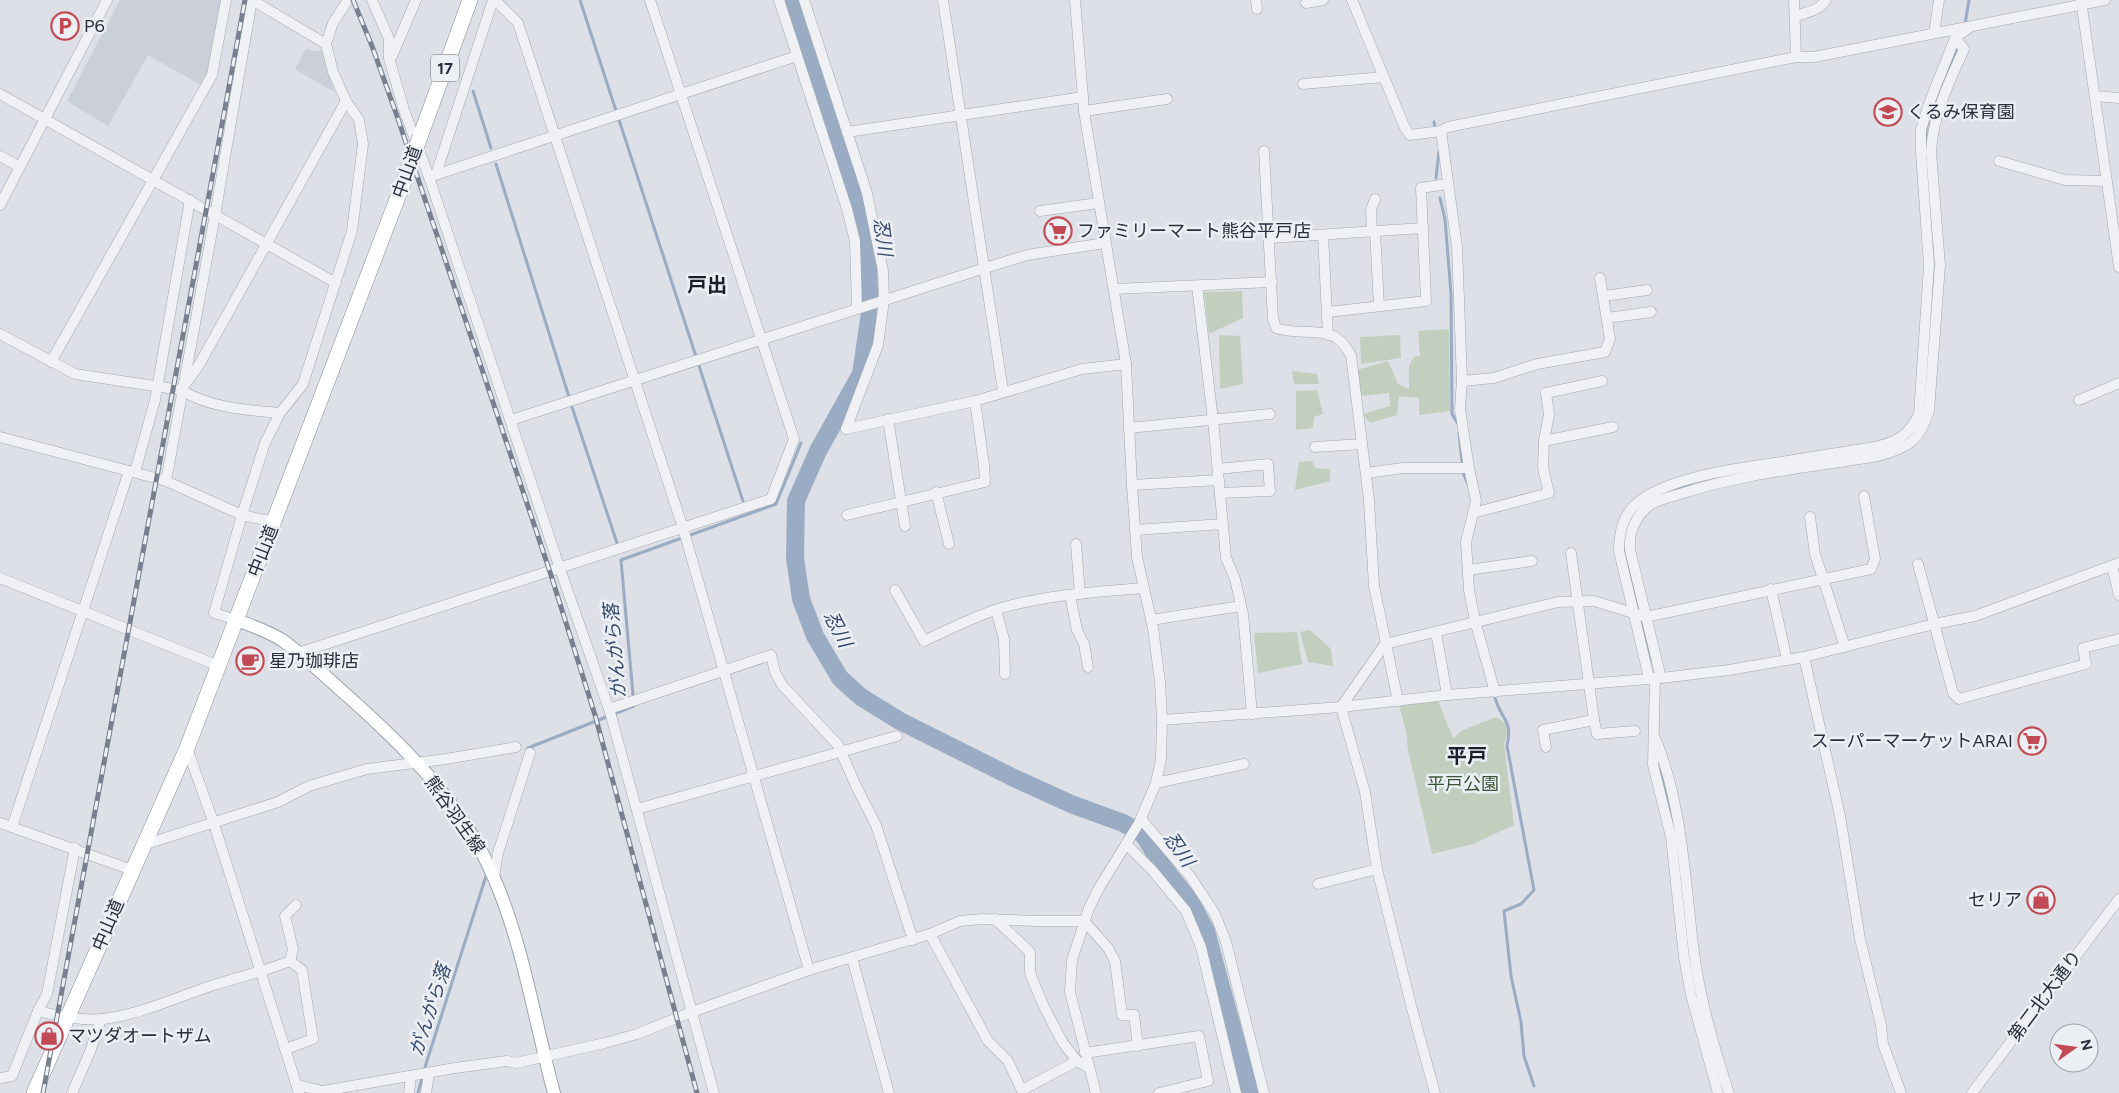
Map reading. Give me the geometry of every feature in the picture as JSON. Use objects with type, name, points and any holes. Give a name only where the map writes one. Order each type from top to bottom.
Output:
[{"type":"highway","name":"中山道","points":[[34,1093],[187,748],[220,666],[409,168],[470,0]]},
{"type":"main road","name":"熊谷羽生線","points":[[237,620],[265,630],[281,640],[394,737],[418,763],[458,815],[493,875],[513,931],[554,1093]]},
{"type":"street","points":[[0,205],[107,0]]},
{"type":"street","points":[[52,362],[212,75],[226,0]]},
{"type":"street","points":[[166,481],[252,0],[326,44]]},
{"type":"street","points":[[237,620],[214,613],[242,515],[265,443],[280,413],[303,384],[352,230],[364,144],[359,120],[346,101],[333,72],[326,44],[337,15],[348,0]]},
{"type":"street","points":[[372,0],[389,38],[389,58],[404,110],[433,175],[560,569],[611,713],[714,1093]]},
{"type":"street","points":[[389,58],[392,56],[416,0]]},
{"type":"street","points":[[298,653],[771,499],[794,439],[650,0]]},
{"type":"street","points":[[779,0],[847,209],[855,241],[859,308]]},
{"type":"street","points":[[804,0],[867,193],[883,271],[878,345],[846,429],[974,401],[1082,369],[1126,364]]},
{"type":"street","points":[[943,0],[1003,391]]},
{"type":"street","points":[[1075,0],[1084,111],[1126,364],[1137,557],[1151,620],[1160,682],[1162,720],[1161,759],[1156,783],[1140,821],[1099,888],[1084,920],[1072,960],[1070,992],[1096,1093]]},
{"type":"street","points":[[1306,3],[1323,0]]},
{"type":"street","points":[[1352,0],[1405,128],[1410,135],[1441,132],[1448,127],[1796,57],[1814,57],[2105,0]]},
{"type":"street","points":[[1794,0],[1796,57]]},
{"type":"street","points":[[1796,16],[1815,10],[1822,6],[1826,0]]},
{"type":"street","points":[[1934,33],[1939,0]]},
{"type":"street","points":[[433,175],[493,1],[499,4],[518,23],[556,136],[683,529],[809,970]]},
{"type":"street","points":[[2082,3],[2119,268]]},
{"type":"street","points":[[1655,678],[1632,612],[1619,550],[1619,536],[1628,512],[1654,492],[1715,472],[1876,447],[1894,442],[1905,435],[1914,425],[1919,414],[1929,265],[1921,130],[1928,106],[1955,38],[1970,26]]},
{"type":"street","points":[[1718,1093],[1696,994],[1694,954],[1680,835],[1664,762],[1654,736],[1655,678],[1646,617],[1630,550],[1629,537],[1637,518],[1646,508],[1658,501],[1717,482],[1878,456],[1901,450],[1915,438],[1924,426],[1929,411],[1940,265],[1931,152],[1932,133],[1938,108],[1964,49],[1955,38]]},
{"type":"street","points":[[433,175],[797,56]]},
{"type":"street","points":[[1304,84],[1384,77]]},
{"type":"street","points":[[0,94],[336,283]]},
{"type":"street","points":[[2095,96],[2119,98]]},
{"type":"street","points":[[847,132],[1083,97]]},
{"type":"street","points":[[1084,111],[1167,99]]},
{"type":"street","points":[[182,390],[199,365],[346,101]]},
{"type":"street","points":[[1441,132],[1457,247],[1462,381],[1460,409],[1476,501],[1466,542],[1468,570],[1475,621],[1494,692]]},
{"type":"street","points":[[1264,152],[1273,319],[1276,328],[1285,332],[1328,334],[1337,337],[1351,355],[1366,473],[1374,586],[1398,701]]},
{"type":"street","points":[[0,156],[20,167]]},
{"type":"street","points":[[1999,161],[2065,180],[2107,181]]},
{"type":"street","points":[[1328,312],[1426,301],[1421,188],[1447,184]]},
{"type":"street","points":[[1376,198],[1371,210],[1380,306]]},
{"type":"street","points":[[12,827],[83,612],[132,472],[157,386],[190,200]]},
{"type":"street","points":[[1040,211],[1098,203]]},
{"type":"street","points":[[1270,238],[1423,228]]},
{"type":"street","points":[[1323,235],[1328,334]]},
{"type":"street","points":[[511,420],[1027,255],[1105,243]]},
{"type":"street","points":[[1462,381],[1494,378],[1536,364],[1605,352],[1610,340],[1600,278]]},
{"type":"street","points":[[1114,289],[1272,282]]},
{"type":"street","points":[[1197,286],[1214,420],[1226,558],[1235,579],[1242,606],[1252,714]]},
{"type":"street","points":[[1604,296],[1647,290]]},
{"type":"street","points":[[1607,318],[1651,312]]},
{"type":"street","points":[[0,334],[75,374],[182,390],[191,396],[232,409],[280,413]]},
{"type":"street","points":[[1473,513],[1549,493],[1543,468],[1544,441],[1549,414],[1546,393],[1602,381]]},
{"type":"street","points":[[2079,400],[2119,383]]},
{"type":"street","points":[[847,515],[936,492],[984,482],[984,465],[974,401]]},
{"type":"street","points":[[1129,428],[1270,414]]},
{"type":"street","points":[[888,420],[905,526]]},
{"type":"street","points":[[1544,441],[1613,427]]},
{"type":"street","points":[[0,437],[166,481],[242,515],[274,522]]},
{"type":"street","points":[[1315,447],[1362,444]]},
{"type":"street","points":[[1218,469],[1268,464],[1270,491],[1220,493]]},
{"type":"street","points":[[1366,473],[1404,468],[1469,468]]},
{"type":"street","points":[[1132,485],[1219,480]]},
{"type":"street","points":[[936,492],[949,544]]},
{"type":"street","points":[[1341,707],[1385,644],[1558,602],[1594,601],[1646,617],[1871,569],[1875,560],[1864,496]]},
{"type":"street","points":[[1810,517],[1812,538],[1822,580],[1845,647]]},
{"type":"street","points":[[1135,530],[1223,524]]},
{"type":"street","points":[[1076,544],[1075,594],[1077,630],[1084,644],[1088,666]]},
{"type":"street","points":[[1571,553],[1597,734],[1635,731]]},
{"type":"street","points":[[1468,570],[1532,561]]},
{"type":"street","points":[[1918,564],[1953,694],[1959,699],[2086,664],[2083,648],[2119,640]]},
{"type":"street","points":[[1162,720],[1341,707],[1447,695],[1589,684],[1728,670],[1804,657],[1934,624],[1975,616],[2115,564],[2119,595]]},
{"type":"street","points":[[0,578],[220,666]]},
{"type":"street","points":[[895,590],[924,641],[996,610],[1027,601],[1075,594],[1143,588]]},
{"type":"street","points":[[1771,589],[1787,660]]},
{"type":"street","points":[[1151,620],[1242,606]]},
{"type":"street","points":[[996,610],[1004,639],[1005,674]]},
{"type":"street","points":[[1436,632],[1447,695]]},
{"type":"street","points":[[611,713],[628,703],[771,655],[774,672],[782,685],[838,745],[876,825],[913,940]]},
{"type":"street","points":[[1804,657],[1840,816],[1860,939],[1881,1025],[1883,1044],[1901,1093]]},
{"type":"street","points":[[1341,707],[1364,792],[1377,869],[1435,1093]]},
{"type":"street","points":[[1546,747],[1543,730],[1594,720]]},
{"type":"street","points":[[637,809],[897,736]]},
{"type":"street","points":[[143,844],[214,824],[278,802],[318,784],[367,769],[418,763],[516,747]]},
{"type":"street","points":[[187,748],[214,824],[298,1089],[323,1091],[507,1061],[516,1063],[605,1043],[809,970],[913,940],[960,921],[995,919],[1037,921],[1084,920]]},
{"type":"street","points":[[493,875],[498,853],[530,753]]},
{"type":"street","points":[[1156,783],[1244,764]]},
{"type":"street","points":[[1140,821],[1190,876],[1215,914],[1226,942],[1264,1093]]},
{"type":"street","points":[[0,823],[75,848],[132,870]]},
{"type":"street","points":[[1126,844],[1152,870],[1186,911],[1201,947],[1236,1093]]},
{"type":"street","points":[[0,1078],[12,1076],[47,994],[75,848]]},
{"type":"street","points":[[1318,884],[1377,869]]},
{"type":"street","name":"第二北大通り","points":[[1972,1093],[2119,899]]},
{"type":"street","points":[[290,960],[293,949],[285,916],[296,905]]},
{"type":"street","points":[[995,919],[1030,952],[1030,973],[1044,1007],[1063,1043],[1076,1061],[1089,1068]]},
{"type":"street","points":[[1084,920],[1108,948],[1115,961],[1122,1015],[1134,1015],[1138,1046]]},
{"type":"street","points":[[930,934],[988,1041],[1008,1061],[1022,1092],[1076,1061]]},
{"type":"street","points":[[852,958],[889,1093]]},
{"type":"street","points":[[38,1012],[68,1018],[101,1019],[133,1014],[216,984],[267,970],[290,960]]},
{"type":"street","points":[[286,1049],[313,1039],[302,970],[290,960]]},
{"type":"street","points":[[1696,994],[1729,1093]]},
{"type":"street","points":[[72,1093],[90,1052],[101,1019]]},
{"type":"street","points":[[1085,1053],[1199,1036],[1208,1081],[1159,1093]]},
{"type":"street","points":[[409,1093],[420,1074]]},
{"type":"street","points":[[420,1074],[426,1093]]},
{"type":"shaded area","points":[[120,0],[221,0],[206,77],[201,85],[148,55],[108,126],[67,101]]},
{"type":"shaded area","points":[[306,49],[322,50],[334,92],[295,69]]},
{"type":"green space","points":[[1242,291],[1243,318],[1209,334],[1204,292]]},
{"type":"green space","points":[[1449,329],[1450,411],[1419,415],[1419,398],[1399,396],[1397,415],[1370,423],[1363,414],[1390,406],[1389,393],[1362,396],[1353,371],[1388,361],[1398,384],[1409,389],[1409,365],[1415,356],[1420,356],[1418,331]]},
{"type":"green space","points":[[1219,335],[1240,336],[1243,384],[1220,389]]},
{"type":"green space","points":[[1400,335],[1401,358],[1361,364],[1360,337]]},
{"type":"green space","points":[[1292,371],[1317,374],[1319,384],[1294,384]]},
{"type":"green space","points":[[1317,390],[1323,414],[1314,417],[1313,428],[1296,430],[1296,391]]},
{"type":"green space","points":[[1312,461],[1315,468],[1330,469],[1330,481],[1295,490],[1299,462]]},
{"type":"green space","points":[[1310,630],[1331,649],[1333,666],[1308,662],[1300,632]]},
{"type":"green space","points":[[1297,632],[1302,664],[1258,673],[1254,633]]},
{"type":"green space","name":"平戸公園","points":[[1438,701],[1453,738],[1463,730],[1496,717],[1505,723],[1508,731],[1504,744],[1514,825],[1473,844],[1432,854],[1399,705]]},
{"type":"waterway","points":[[580,0],[743,501]]},
{"type":"waterway","name":"忍川","points":[[791,0],[862,224],[868,268],[870,313],[861,374],[818,451],[796,501],[795,558],[801,599],[815,636],[840,678],[861,697],[900,721],[1012,777],[1071,804],[1123,823],[1143,834],[1164,868],[1190,901],[1206,931],[1250,1093]]},
{"type":"waterway","points":[[1965,24],[1969,0]]},
{"type":"waterway","points":[[1935,102],[1957,50]]},
{"type":"waterway","points":[[473,91],[491,148]]},
{"type":"waterway","points":[[1926,150],[1926,130],[1929,119]]},
{"type":"waterway","points":[[1434,122],[1435,129]]},
{"type":"waterway","points":[[1436,178],[1439,151]]},
{"type":"waterway","points":[[496,164],[569,397]]},
{"type":"waterway","points":[[1440,198],[1445,219],[1451,294],[1452,414],[1458,424]]},
{"type":"waterway","points":[[1926,385],[1934,261]]},
{"type":"waterway","points":[[572,407],[618,546]]},
{"type":"waterway","points":[[1459,433],[1462,462]]},
{"type":"waterway","name":"がんがら落","points":[[526,753],[528,748],[634,706],[621,560],[776,504],[801,443]]},
{"type":"waterway","points":[[1463,473],[1469,486]]},
{"type":"waterway","points":[[1676,489],[1691,484]]},
{"type":"waterway","points":[[1624,548],[1639,612]]},
{"type":"waterway","points":[[1641,618],[1651,661]]},
{"type":"waterway","points":[[1495,698],[1508,725],[1507,746],[1534,890],[1521,904],[1504,911],[1511,976],[1521,1022],[1524,1056],[1534,1086]]},
{"type":"waterway","points":[[1661,770],[1675,832]]},
{"type":"waterway","name":"がんがら落","points":[[418,1093],[487,873]]},
{"type":"railway","points":[[43,1093],[245,0]]},
{"type":"railway","points":[[353,0],[397,116],[550,572],[595,715],[697,1093]]},
{"type":"place","name":"P6","points":[[65,26]]},
{"type":"place","name":"くるみ保育園","points":[[1888,112]]},
{"type":"place","name":"ファミリーマート熊谷平戸店","points":[[1058,231]]},
{"type":"place","name":"星乃珈琲店","points":[[250,661]]},
{"type":"place","name":"スーパーマーケットARAI","points":[[2032,741]]},
{"type":"place","name":"セリア","points":[[2041,900]]},
{"type":"place","name":"マツダオートザム","points":[[49,1036]]},
{"type":"district","name":"戸出","points":[[707,285]]},
{"type":"district","name":"平戸","points":[[1467,756]]}]
